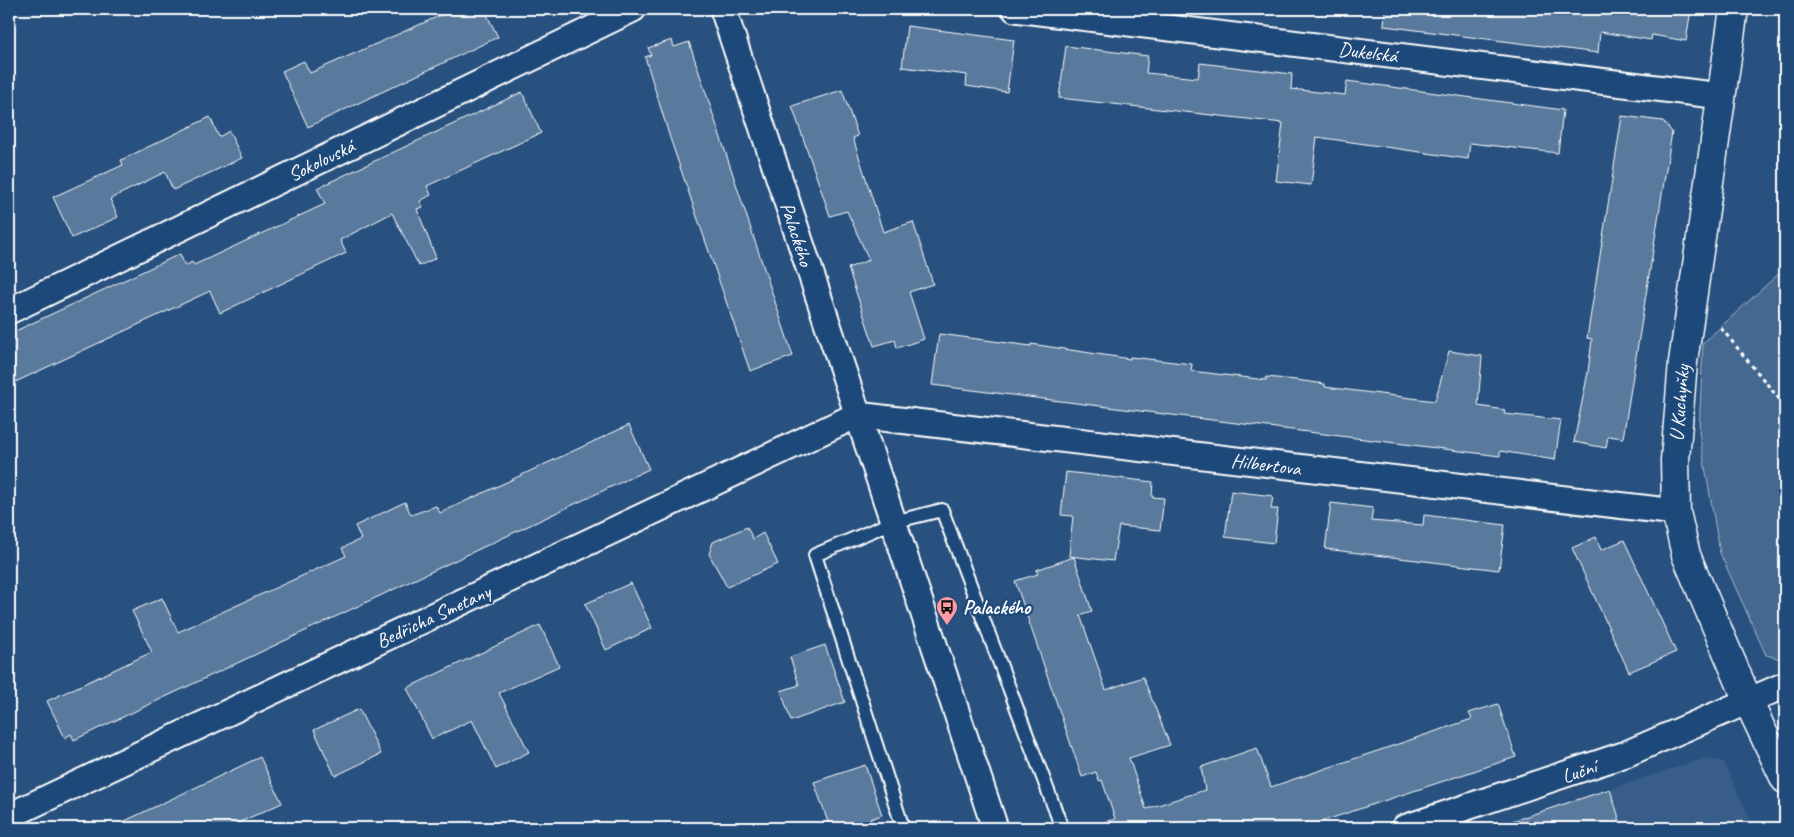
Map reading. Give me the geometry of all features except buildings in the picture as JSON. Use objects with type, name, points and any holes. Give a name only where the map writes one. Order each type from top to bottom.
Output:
[{"type":"street","name":"Sokolovská","points":[[9,311],[633,9]]},
{"type":"street","name":"Palackého","points":[[723,9],[995,828]]},
{"type":"street","name":"Dukelská","points":[[1015,9],[1721,96]]},
{"type":"street","name":"U Kuchyňky","points":[[1734,9],[1682,362],[1674,460],[1676,512],[1686,555],[1748,701],[1785,779]]},
{"type":"street","name":"Hilbertova","points":[[857,415],[1676,512]]},
{"type":"street","name":"Bedřicha Smetany","points":[[9,816],[857,415]]},
{"type":"street","name":"Luční","points":[[1404,828],[1626,754],[1785,685]]},
{"type":"lane","points":[[904,828],[815,555],[893,522],[942,510],[1062,828]]},
{"type":"path","points":[[1718,325],[1785,406]]},
{"type":"shaded area","points":[[1785,268],[1785,660],[1766,655],[1720,553],[1699,432],[1703,343]]},
{"type":"shaded area","points":[[1705,758],[1724,762],[1754,828],[1595,828],[1585,797]]},
{"type":"place","name":"Palackého","points":[[947,626]]}]
